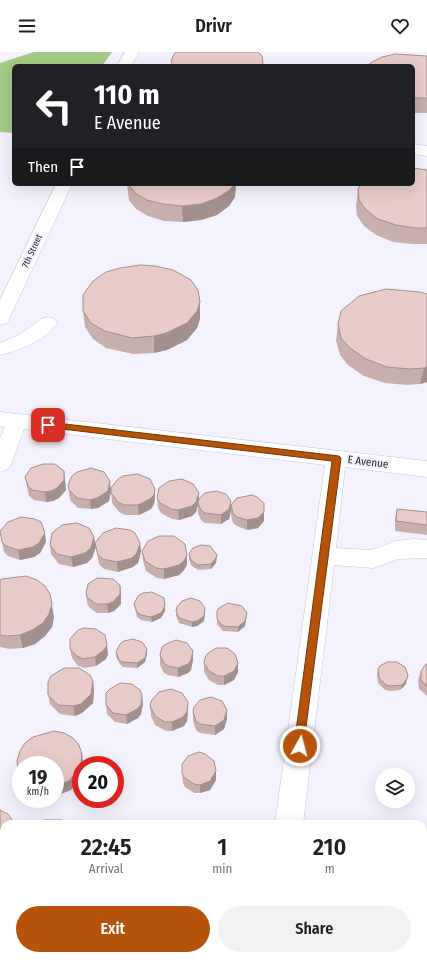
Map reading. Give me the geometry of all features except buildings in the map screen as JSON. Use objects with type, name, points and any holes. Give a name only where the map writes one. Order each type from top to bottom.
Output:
[{"type":"lane","points":[[125,64],[132,52]]},
{"type":"lane","points":[[415,149],[427,151]]},
{"type":"lane","name":"7th Street","points":[[0,319],[63,186]]},
{"type":"lane","points":[[0,350],[35,334],[48,323]]},
{"type":"lane","points":[[0,464],[9,420]]},
{"type":"lane","name":"E Avenue","points":[[9,420],[427,469]]},
{"type":"lane","points":[[290,820],[336,458]]},
{"type":"lane","points":[[324,556],[373,559],[413,548],[427,550]]},
{"type":"green space","points":[[34,52],[112,52],[103,64],[12,64],[12,133],[0,132],[0,63]]},
{"type":"route","points":[[48,425],[336,458],[300,746]]}]
